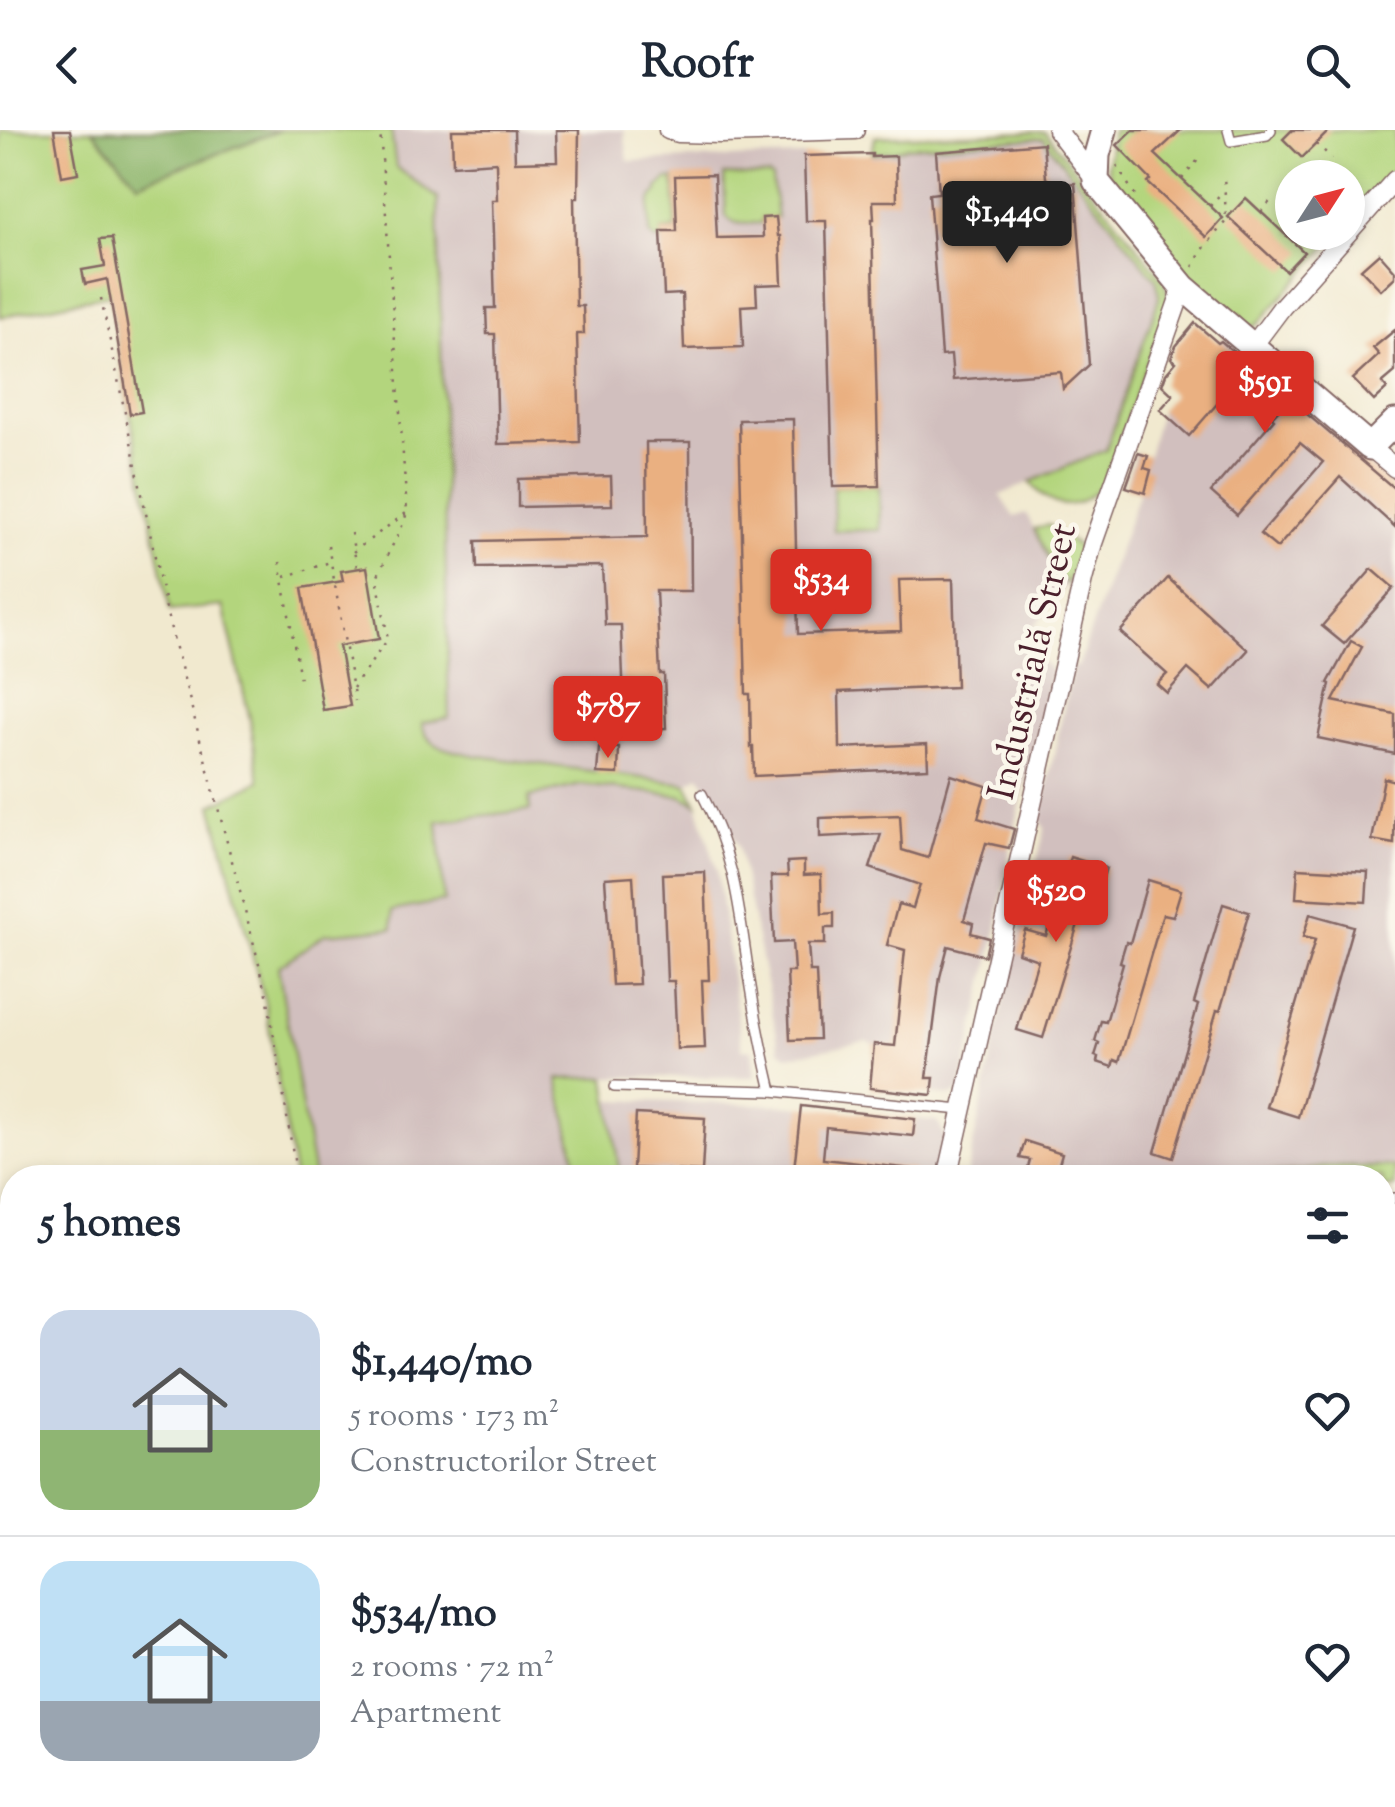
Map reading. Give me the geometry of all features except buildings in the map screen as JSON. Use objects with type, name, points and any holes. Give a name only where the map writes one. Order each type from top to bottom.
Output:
[{"type":"street","points":[[668,130],[721,134],[855,130]]},
{"type":"street","points":[[1057,130],[1106,173]]},
{"type":"street","points":[[1104,130],[1097,155],[1106,173],[1184,287],[1395,468]]},
{"type":"street","points":[[1252,346],[1395,180]]},
{"type":"street","name":"Industrială Street","points":[[950,1165],[1093,542],[1184,287]]},
{"type":"street","points":[[1370,447],[1395,422]]},
{"type":"lane","points":[[1228,130],[1232,141],[1267,136],[1271,130]]},
{"type":"lane","points":[[702,794],[732,869],[757,1025],[772,1091]]},
{"type":"lane","points":[[614,1087],[772,1091],[962,1110]]},
{"type":"path","points":[[353,688],[388,639],[377,577],[407,512],[380,130]]},
{"type":"path","points":[[1316,144],[1332,158]]},
{"type":"path","points":[[1182,179],[1198,160]]},
{"type":"path","points":[[1106,173],[1143,207]]},
{"type":"path","points":[[1184,287],[1200,252],[1226,221],[1224,174]]},
{"type":"path","points":[[1210,206],[1224,189]]},
{"type":"path","points":[[1261,212],[1273,198]]},
{"type":"path","points":[[101,298],[167,614],[267,994],[296,1165]]},
{"type":"path","points":[[354,552],[407,512]]},
{"type":"path","points":[[351,533],[357,568]]},
{"type":"path","points":[[328,545],[355,701]]},
{"type":"path","points":[[283,578],[331,561]]},
{"type":"path","points":[[280,562],[300,679]]},
{"type":"shaded area","points":[[391,130],[624,130],[628,161],[872,154],[907,147],[1043,137],[1157,281],[1159,298],[1106,450],[1000,495],[1014,517],[1026,513],[1056,573],[1067,584],[1022,642],[1052,671],[1010,848],[995,940],[960,1090],[952,1096],[870,1088],[874,1044],[866,1041],[789,1056],[780,1050],[738,845],[700,775],[687,784],[473,755],[438,748],[423,734],[421,723],[449,717],[438,198],[395,167]]},
{"type":"shaded area","points":[[1224,337],[1395,489],[1395,1165],[969,1165],[1045,829],[1040,820],[1073,666],[1078,667],[1139,492],[1125,487],[1135,452],[1148,456],[1160,410]]},
{"type":"shaded area","points":[[581,785],[682,796],[697,804],[717,870],[742,1049],[752,1050],[755,1077],[558,1080],[576,1165],[312,1165],[278,967],[325,934],[392,928],[391,911],[438,821],[529,810],[529,797]]},
{"type":"shaded area","points":[[610,1100],[783,1105],[937,1121],[945,1137],[939,1165],[618,1165]]},
{"type":"green space","points":[[0,130],[92,130],[138,183],[281,130],[391,130],[396,167],[438,198],[449,718],[422,723],[424,732],[441,747],[473,755],[687,784],[697,804],[682,796],[581,785],[529,797],[530,810],[438,821],[444,901],[392,911],[393,928],[325,934],[278,967],[312,1165],[292,1165],[265,1003],[212,805],[260,781],[250,719],[223,606],[170,611],[110,294],[0,317]]},
{"type":"green space","points":[[92,130],[281,130],[138,183]]},
{"type":"green space","points":[[1113,130],[1395,130],[1395,170],[1365,204],[1365,160],[1275,160],[1275,250],[1324,250],[1259,323],[1249,329],[1193,285],[1113,187],[1107,165]]},
{"type":"green space","points":[[1045,132],[1165,281],[1169,304],[1104,482],[1085,499],[1067,505],[1048,500],[1030,482],[1106,450],[1159,298],[1157,281],[1043,138],[907,147],[872,154],[875,137]]},
{"type":"green space","points":[[724,175],[772,178],[777,217],[762,218],[761,223],[733,222],[726,216]]},
{"type":"green space","points":[[667,179],[674,179],[676,229],[661,231],[661,240],[655,240],[650,235],[650,205],[658,187]]},
{"type":"green space","points":[[879,486],[880,530],[834,531],[833,487]]},
{"type":"green space","points":[[1049,525],[1081,549],[1067,584],[1056,573],[1034,529]]},
{"type":"green space","points":[[606,1077],[618,1165],[576,1165],[558,1079]]}]
